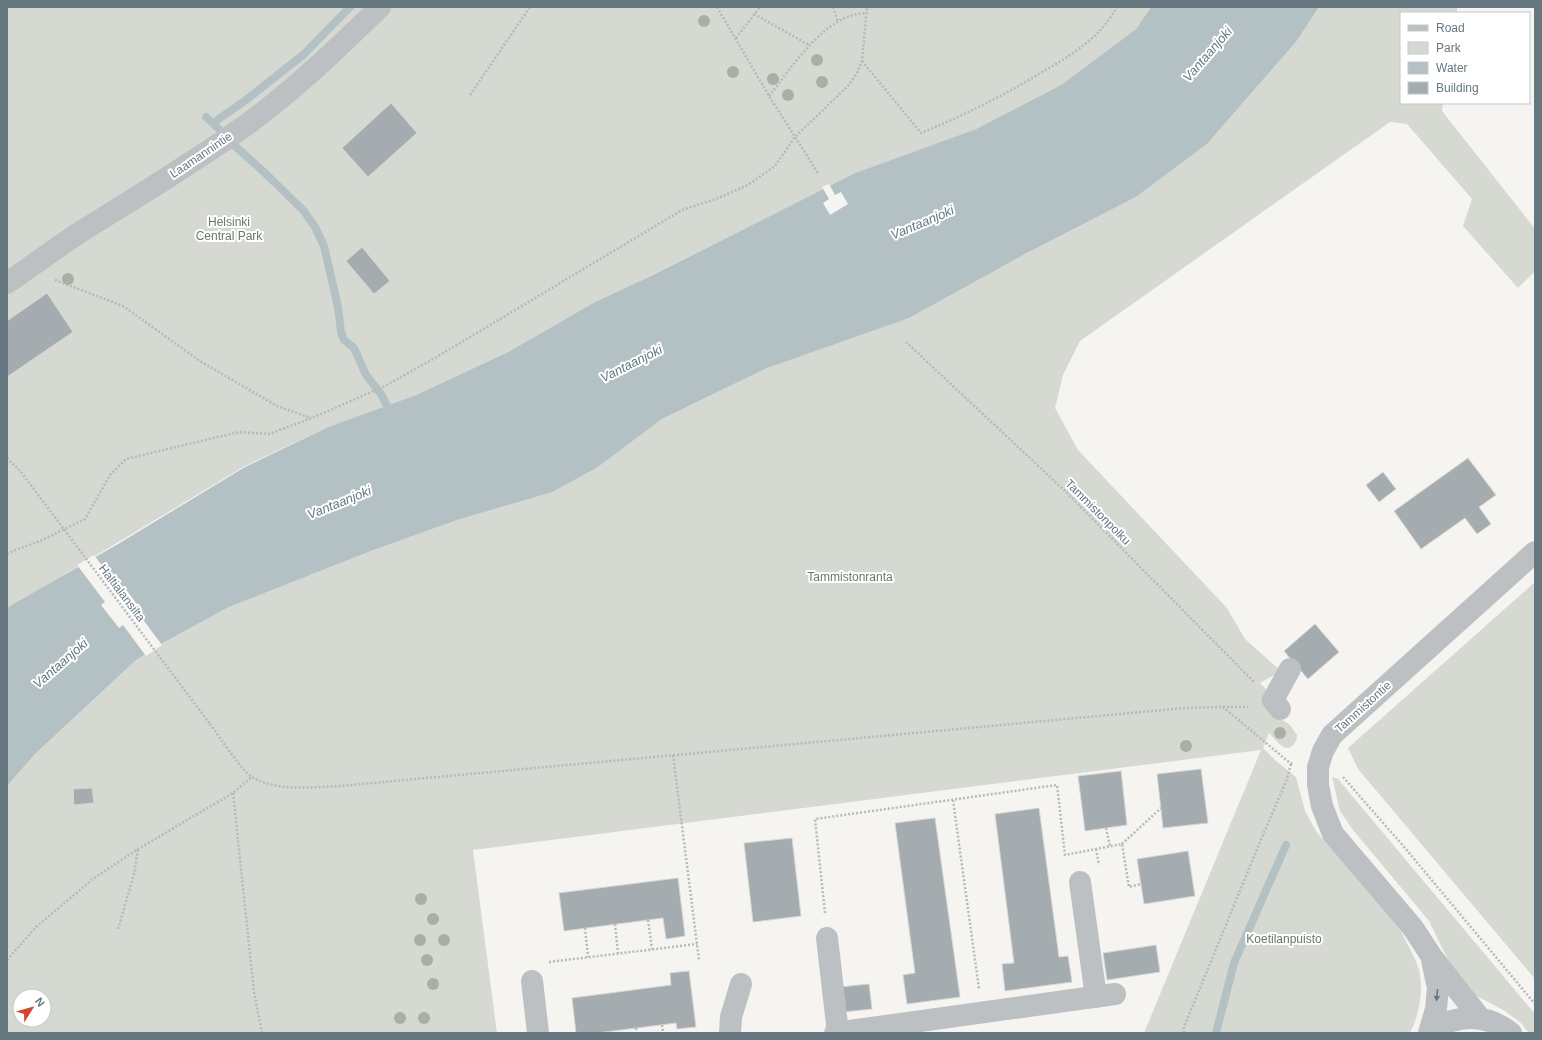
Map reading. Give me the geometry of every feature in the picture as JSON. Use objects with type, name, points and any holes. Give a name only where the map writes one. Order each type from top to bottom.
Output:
[{"type":"street","name":"Laamannintie","points":[[13,278],[80,232],[197,158],[249,122],[288,92],[331,55],[380,7]]},
{"type":"street","name":"Tammistontie","points":[[1480,1018],[1432,957],[1413,928],[1333,834],[1322,806],[1318,785],[1318,767],[1323,751],[1332,735],[1535,552]]},
{"type":"street","points":[[1276,704],[1290,669]]},
{"type":"street","points":[[835,1033],[1106,995],[1080,882]]},
{"type":"street","points":[[827,938],[838,1032]]},
{"type":"street","name":"Tammistontie","points":[[1430,1033],[1436,1009],[1438,988],[1432,957]]},
{"type":"street","points":[[532,981],[538,1033]]},
{"type":"street","points":[[730,1033],[731,1017],[741,984]]},
{"type":"street","points":[[1430,1033],[1446,1022],[1458,1019],[1480,1018],[1502,1026],[1511,1033]]},
{"type":"path","points":[[470,95],[530,7]]},
{"type":"path","points":[[717,7],[769,96],[818,173]]},
{"type":"path","points":[[736,38],[760,7]]},
{"type":"path","points":[[833,7],[838,22]]},
{"type":"path","points":[[7,554],[40,541],[85,519],[110,475],[126,459],[239,432],[269,434],[312,418],[372,392],[435,358],[682,210],[716,199],[748,185],[775,166],[795,137],[848,86],[857,73],[862,61],[868,7]]},
{"type":"path","points":[[862,61],[921,132],[991,101],[1027,82],[1061,61],[1090,40],[1108,20],[1117,7]]},
{"type":"path","points":[[769,96],[810,45],[838,22],[858,13],[867,13]]},
{"type":"path","points":[[754,14],[810,45]]},
{"type":"path","points":[[13,278],[49,278],[123,306],[200,361],[277,406],[312,418]]},
{"type":"path","name":"Tammistonpolku","points":[[906,342],[1064,490],[1276,704]]},
{"type":"path","name":"Haltialansilta","points":[[7,458],[21,472],[242,767],[252,776]]},
{"type":"path","points":[[7,960],[36,927],[93,879],[138,849],[233,793],[252,776],[279,787],[340,786],[1178,709],[1223,707],[1290,763],[1337,770],[1405,848],[1535,1004]]},
{"type":"path","points":[[673,755],[699,960]]},
{"type":"path","points":[[1184,1033],[1184,1027],[1193,1005],[1260,842],[1288,779],[1290,763]]},
{"type":"path","points":[[827,938],[815,819],[1056,785],[1065,855],[1122,844],[1161,808]]},
{"type":"path","points":[[233,793],[254,992],[262,1033]]},
{"type":"path","points":[[953,800],[983,1013]]},
{"type":"path","points":[[1106,828],[1110,846]]},
{"type":"path","points":[[1122,844],[1129,887],[1141,884]]},
{"type":"path","points":[[118,929],[134,874],[138,849]]},
{"type":"path","points":[[1096,849],[1100,867]]},
{"type":"path","points":[[648,920],[652,949]]},
{"type":"path","points":[[615,924],[618,953]]},
{"type":"path","points":[[585,928],[588,957]]},
{"type":"path","points":[[547,962],[697,944]]},
{"type":"path","points":[[662,1025],[663,1033]]},
{"type":"path","points":[[636,1028],[637,1033]]},
{"type":"green space","name":"Helsinki Central Park","points":[[7,7],[1151,7],[1136,29],[1061,85],[976,129],[855,173],[653,275],[595,302],[508,352],[416,395],[328,427],[245,466],[7,609]]},
{"type":"green space","name":"Tammistonranta","points":[[1319,7],[1457,7],[1457,12],[1400,12],[1400,104],[1443,104],[1442,111],[1535,229],[1535,271],[1518,288],[1463,226],[1472,199],[1407,124],[1390,122],[1080,341],[1063,375],[1055,408],[1078,450],[1227,608],[1245,639],[1281,671],[1260,683],[1276,700],[1281,719],[1290,725],[1297,735],[1297,739],[1291,747],[1288,748],[1281,745],[1269,733],[1263,748],[1296,777],[1305,811],[1316,831],[1400,930],[1409,947],[1417,964],[1421,981],[1419,1008],[1410,1033],[1144,1033],[1261,750],[473,850],[497,1033],[7,1033],[7,786],[35,754],[135,661],[163,643],[227,608],[371,551],[598,467],[662,419],[767,368],[1025,254],[1136,197],[1207,144],[1296,42]]},
{"type":"green space","points":[[1535,582],[1535,979],[1358,769],[1348,748]]},
{"type":"green space","points":[[1332,777],[1338,779],[1535,1014],[1535,1033],[1529,1033],[1522,1024],[1505,1011],[1473,994],[1448,960],[1429,921],[1353,830],[1340,811]]},
{"type":"water","name":"Vantaanjoki","points":[[1151,7],[1319,7],[1296,42],[1207,144],[1136,197],[1025,254],[909,318],[767,368],[662,419],[598,467],[552,492],[460,519],[371,551],[227,608],[163,643],[135,661],[35,754],[7,786],[7,609],[10,606],[118,544],[245,467],[328,427],[416,395],[508,352],[595,302],[653,275],[855,173],[976,129],[1061,85],[1136,29]]},
{"type":"pier","points":[[829,184],[835,195],[841,192],[848,204],[830,215],[823,203],[829,199],[822,187]]},
{"type":"pier","points":[[94,555],[121,591],[125,588],[141,610],[138,613],[162,645],[146,656],[123,625],[119,628],[101,605],[105,602],[77,565]]},
{"type":"building","points":[[391,103],[417,133],[368,177],[342,148]]},
{"type":"building","points":[[362,247],[390,281],[374,294],[346,261]]},
{"type":"building","points":[[47,293],[73,332],[7,377],[7,321]]},
{"type":"building","points":[[1468,458],[1496,495],[1479,507],[1491,524],[1477,534],[1465,518],[1421,549],[1394,511]]},
{"type":"building","points":[[1383,472],[1396,489],[1379,502],[1366,485]]},
{"type":"building","points":[[1315,624],[1339,652],[1308,679],[1284,651]]},
{"type":"building","points":[[1201,769],[1208,823],[1163,828],[1157,774]]},
{"type":"building","points":[[1121,771],[1127,825],[1085,831],[1078,776]]},
{"type":"building","points":[[92,788],[94,803],[74,805],[73,789]]},
{"type":"building","points":[[1039,808],[1059,957],[1068,956],[1072,982],[1005,991],[1002,964],[1014,963],[995,814]]},
{"type":"building","points":[[935,818],[960,997],[907,1004],[903,975],[915,973],[895,823]]},
{"type":"building","points":[[792,838],[801,916],[753,922],[744,843]]},
{"type":"building","points":[[1188,851],[1195,896],[1144,904],[1137,859]]},
{"type":"building","points":[[678,878],[685,936],[666,939],[663,918],[564,931],[559,893]]},
{"type":"building","points":[[1156,945],[1160,972],[1107,980],[1103,953]]},
{"type":"building","points":[[689,971],[696,1027],[677,1029],[676,1023],[597,1033],[576,1033],[572,998],[671,985],[670,973]]},
{"type":"building","points":[[869,984],[872,1009],[843,1012],[840,987]]},
{"type":"waterway","points":[[213,123],[246,100],[303,55],[350,7]]},
{"type":"waterway","points":[[206,117],[218,128]]},
{"type":"waterway","points":[[235,146],[303,210],[315,227],[324,246],[338,307],[341,332],[344,340],[354,348],[366,375],[381,394],[387,406]]},
{"type":"waterway","points":[[1216,1033],[1234,963],[1286,845]]},
{"type":"park label","name":"Koetilanpuisto","points":[[1284,939]]}]
